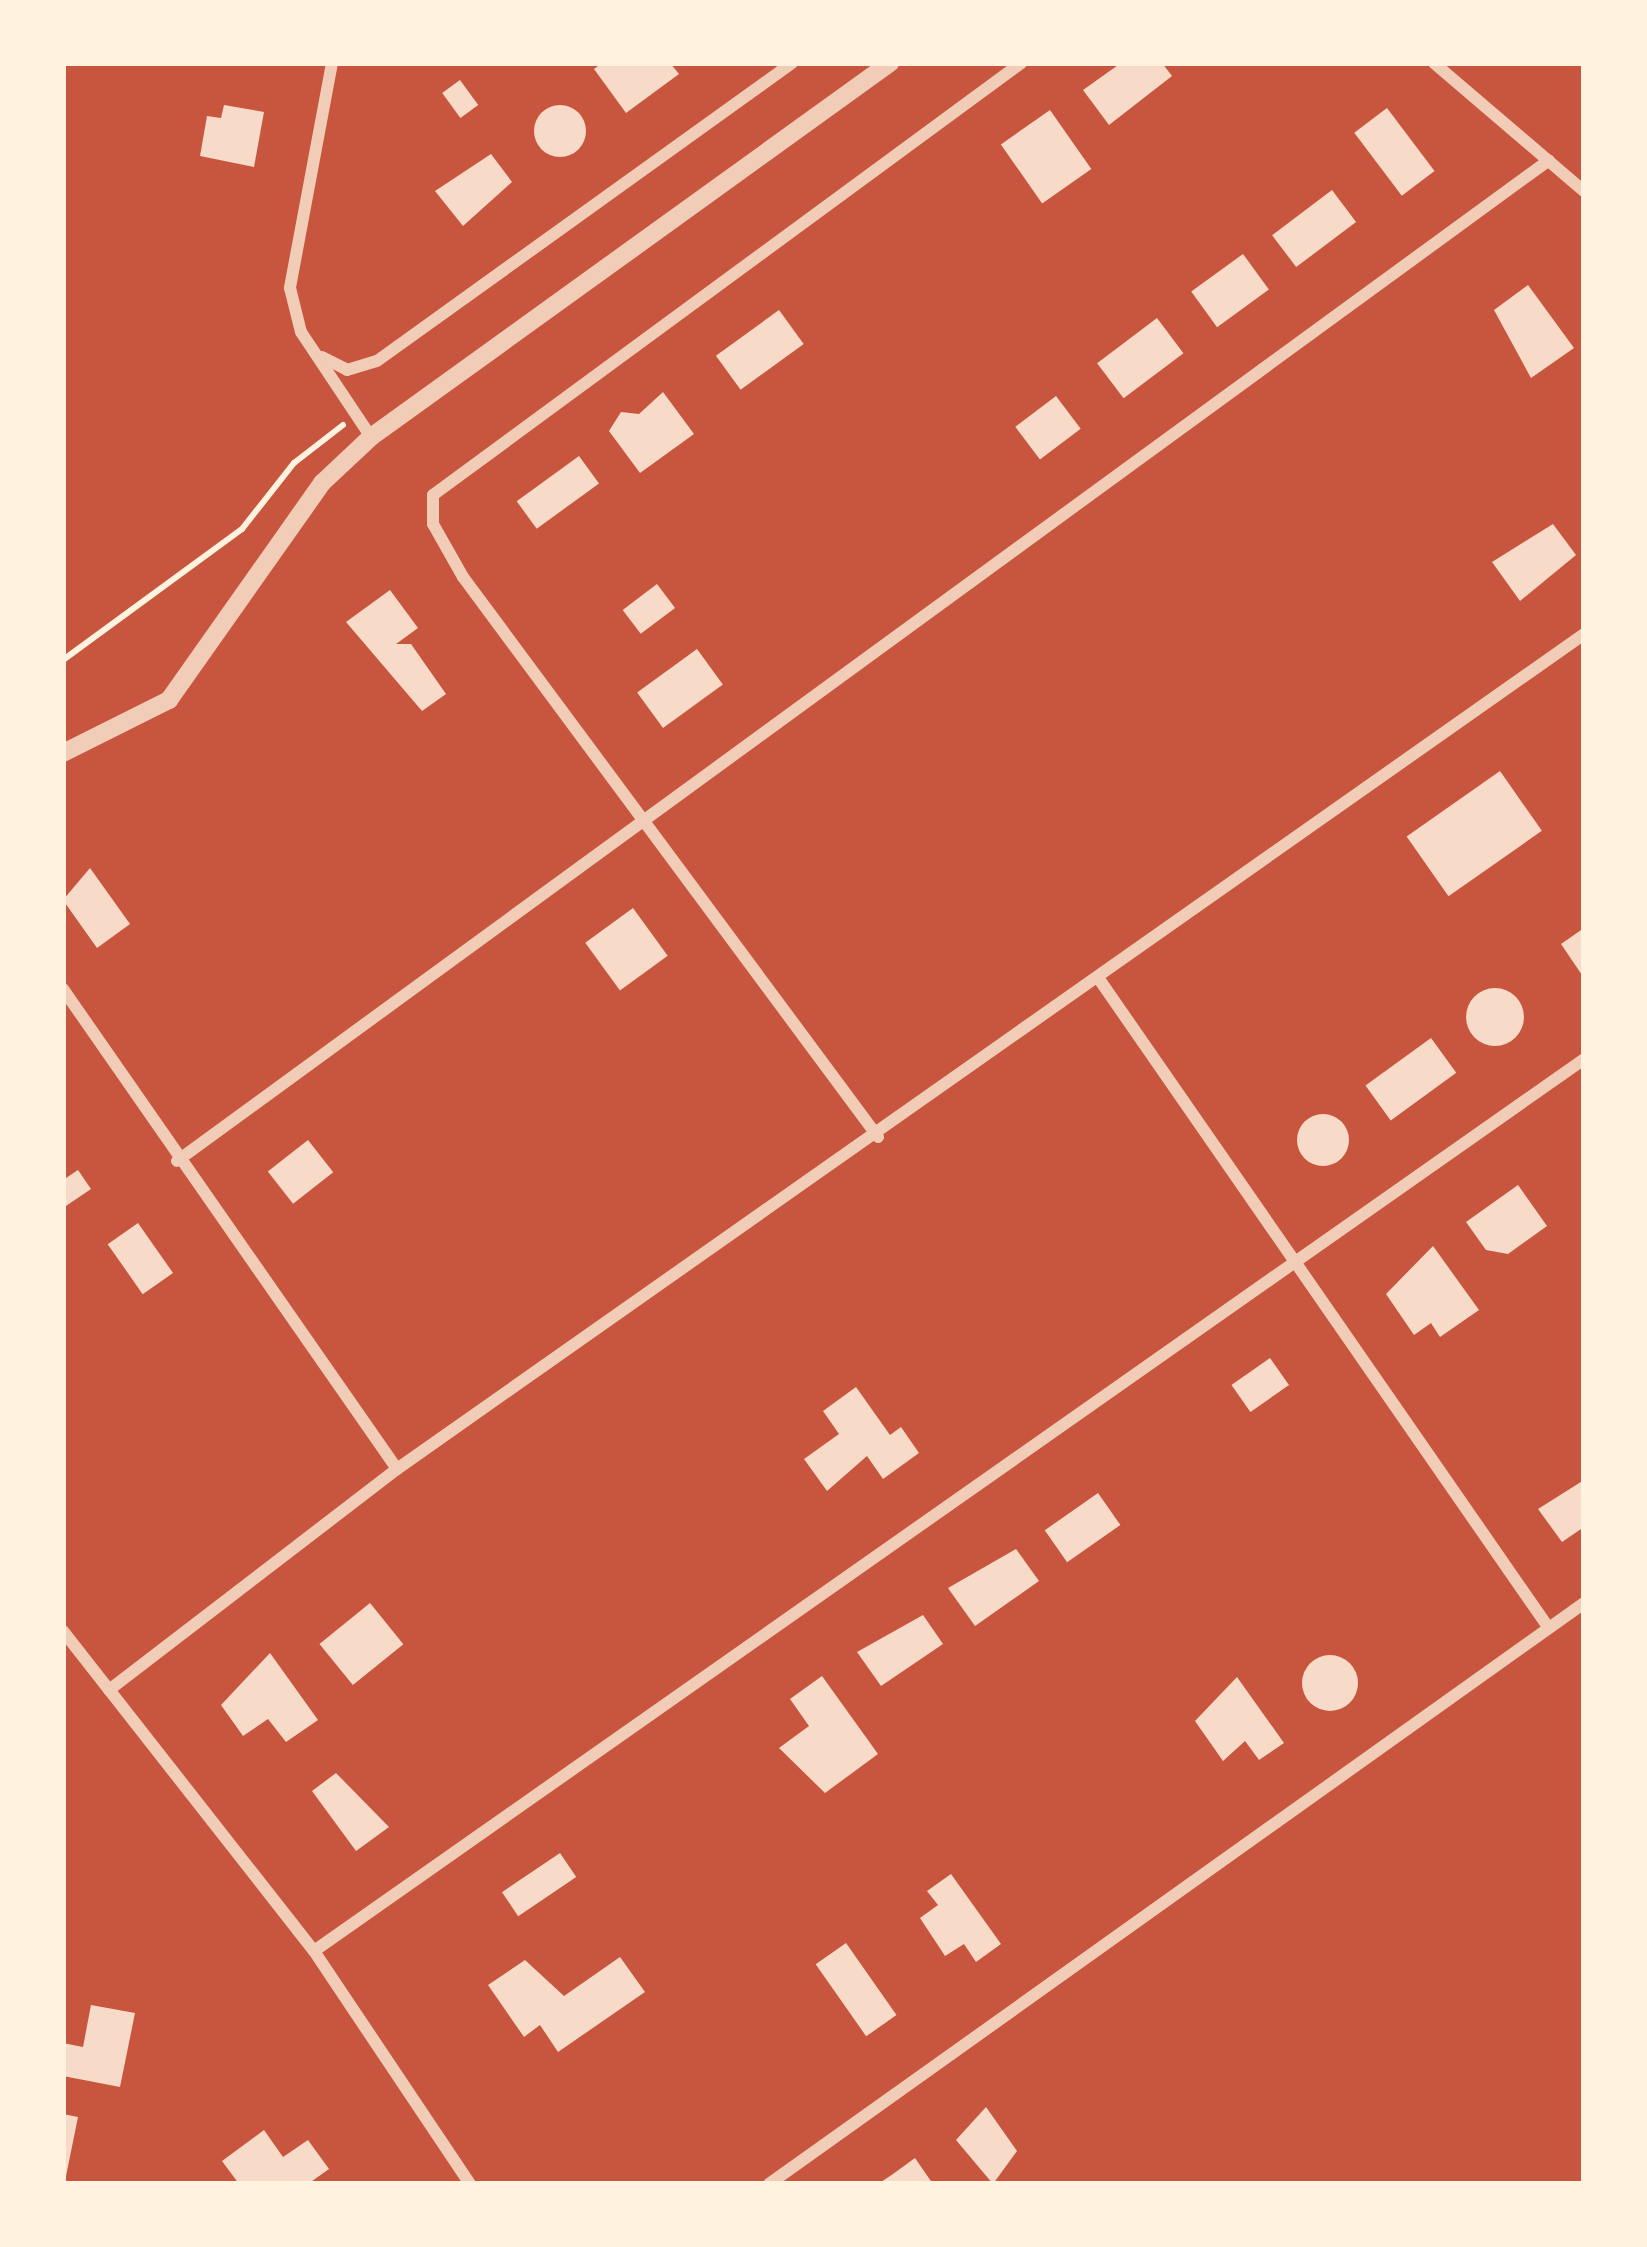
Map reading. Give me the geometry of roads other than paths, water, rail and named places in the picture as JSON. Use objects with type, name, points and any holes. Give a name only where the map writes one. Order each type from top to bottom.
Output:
[{"type":"street","points":[[332,63],[290,288],[355,417],[371,437]]},
{"type":"street","points":[[322,356],[347,370],[377,361],[792,63]]},
{"type":"street","points":[[63,753],[169,700],[322,483],[371,437],[890,63]]},
{"type":"street","points":[[878,1137],[639,824],[464,577],[433,524],[433,495],[1021,63]]},
{"type":"street","points":[[1434,63],[1584,190]]},
{"type":"street","points":[[177,1161],[1549,160]]},
{"type":"street","points":[[109,1690],[398,1469],[878,1137],[1584,634]]},
{"type":"street","points":[[1099,979],[1548,1628]]},
{"type":"street","points":[[63,988],[177,1161],[398,1469]]},
{"type":"street","points":[[314,1952],[1584,1059]]},
{"type":"street","points":[[769,2184],[1584,1603]]},
{"type":"street","points":[[63,1631],[314,1952],[470,2184]]}]
